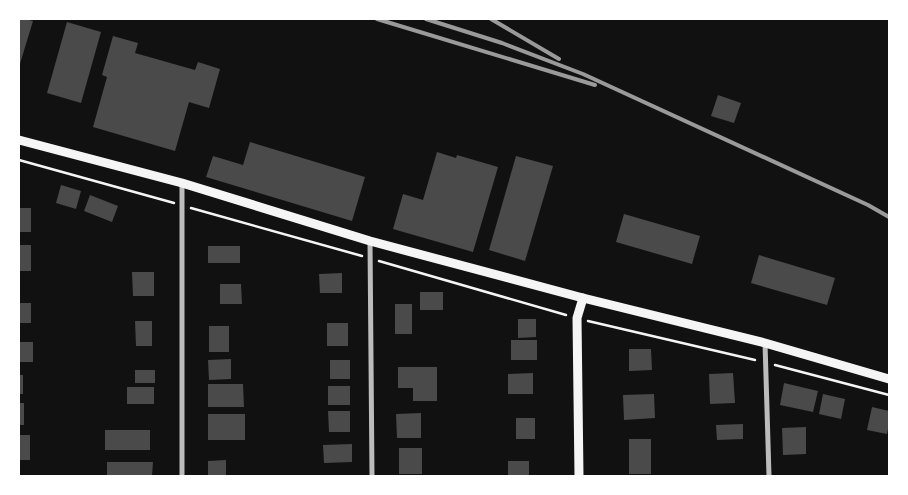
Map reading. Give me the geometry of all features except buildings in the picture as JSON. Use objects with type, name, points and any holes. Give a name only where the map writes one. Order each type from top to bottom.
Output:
[{"type":"main road","points":[[19,140],[182,183],[370,241],[583,298],[765,343],[889,379]]},
{"type":"main road","points":[[579,476],[577,318],[583,298]]},
{"type":"street","points":[[182,183],[182,476]]},
{"type":"street","points":[[370,241],[372,476]]},
{"type":"street","points":[[765,343],[768,476]]},
{"type":"path","points":[[19,160],[577,318],[766,362],[889,396]]},
{"type":"railway","points":[[377,19],[595,85]]},
{"type":"railway","points":[[426,19],[502,43],[583,74],[868,205],[889,217]]},
{"type":"railway","points":[[491,19],[559,59]]}]
